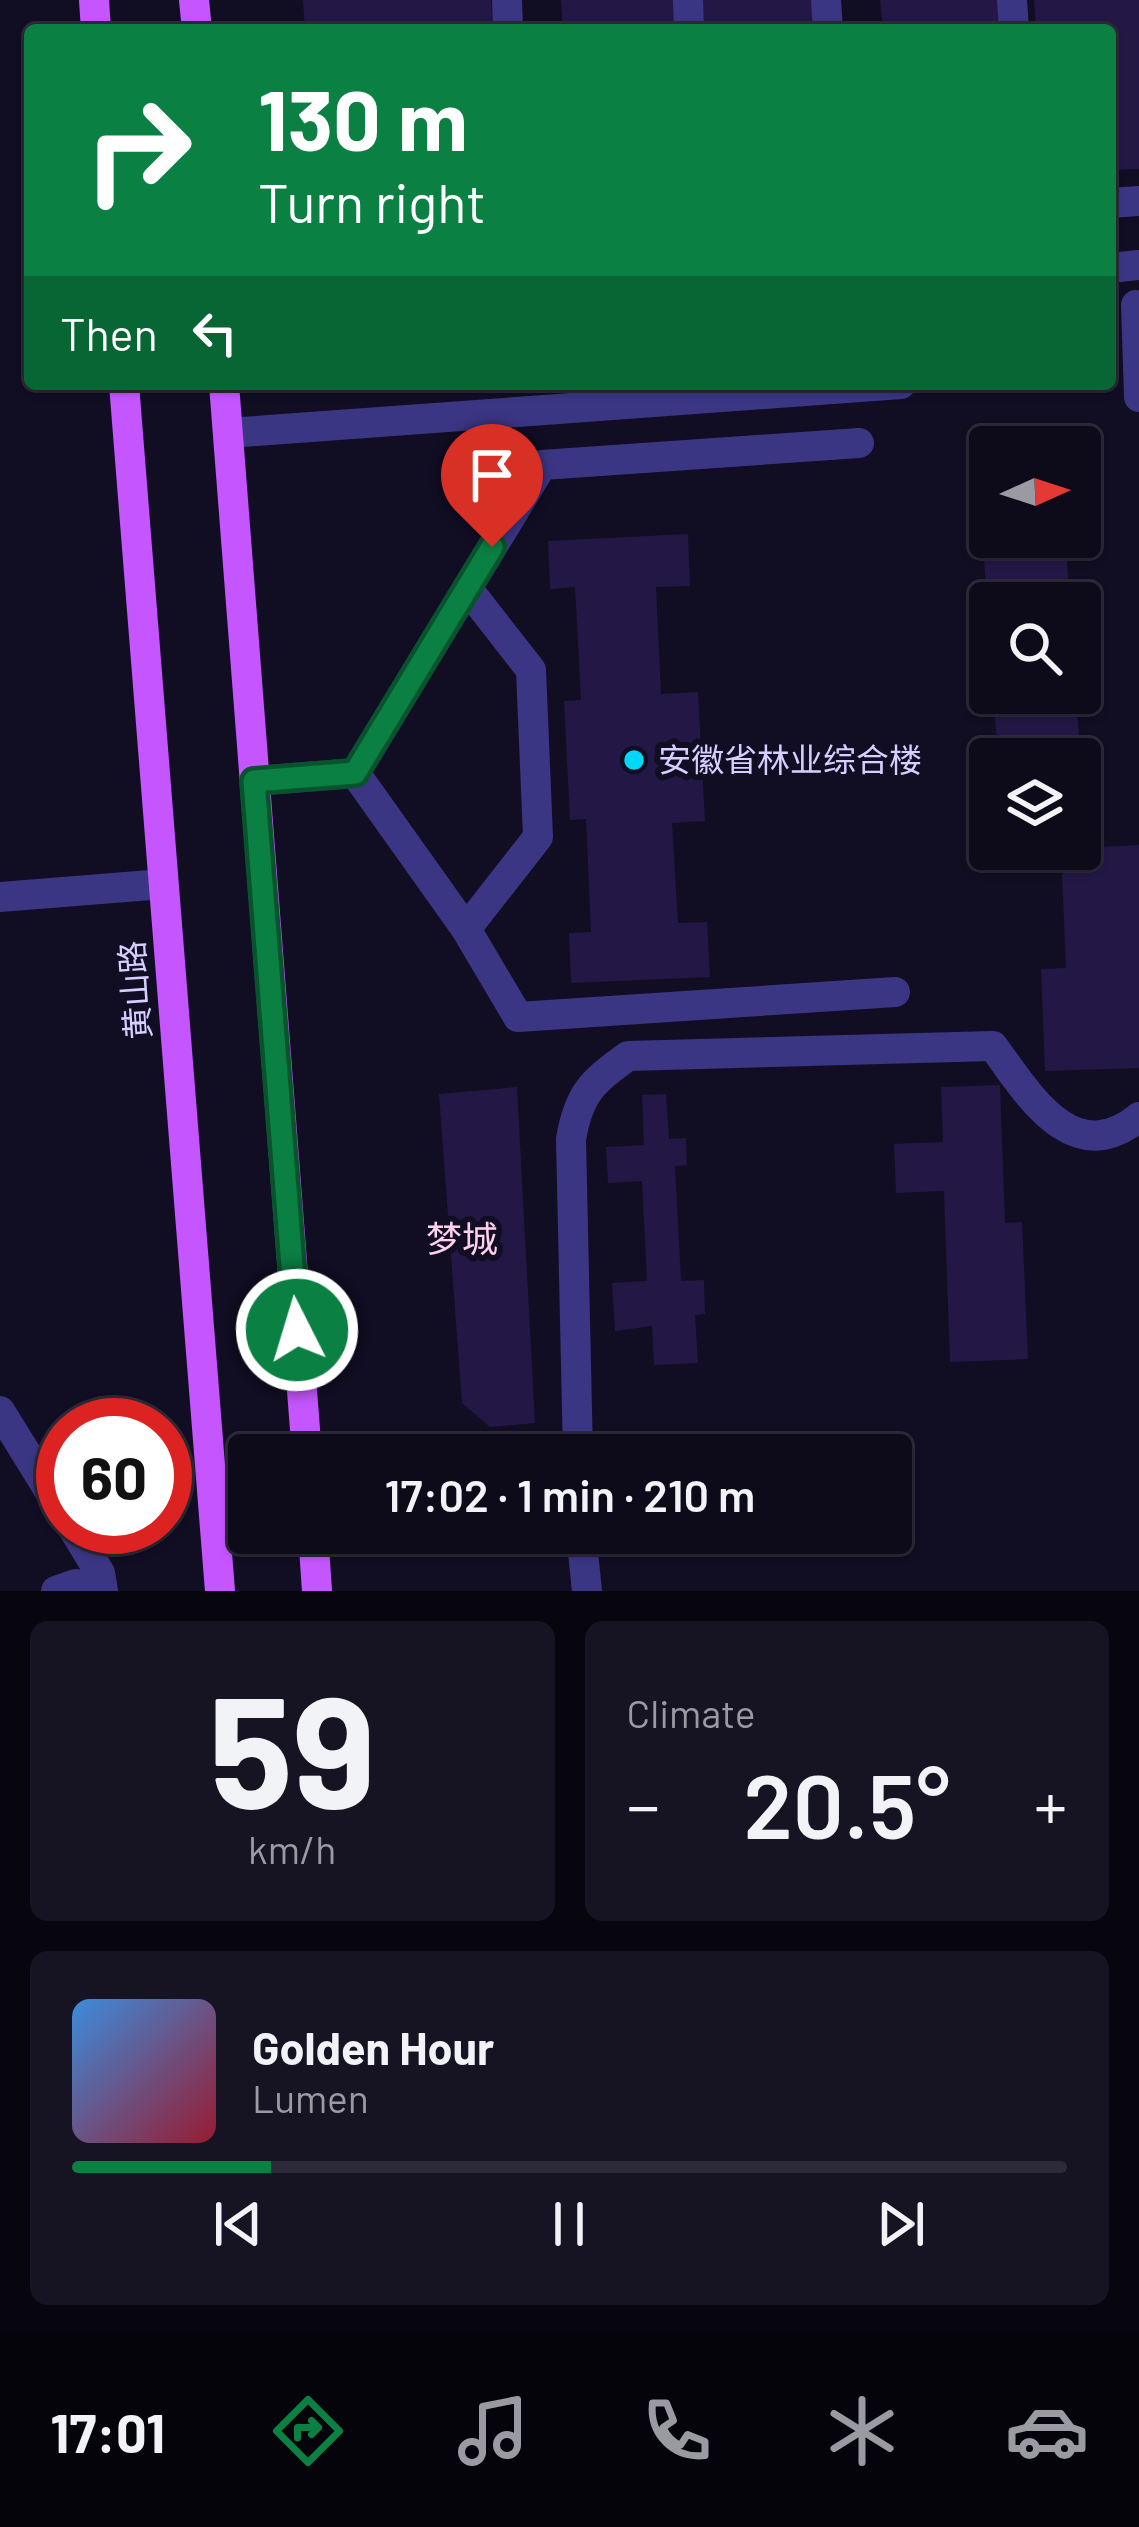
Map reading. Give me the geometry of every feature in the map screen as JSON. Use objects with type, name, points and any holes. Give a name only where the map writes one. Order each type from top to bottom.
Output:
[{"type":"main road","name":"黄山路","points":[[124,390],[220,1591]]},
{"type":"main road","points":[[224,390],[305,1434]]},
{"type":"main road","points":[[314,1554],[317,1591]]},
{"type":"street","points":[[1128,306],[1139,397]]},
{"type":"street","points":[[228,433],[819,390]]},
{"type":"street","points":[[355,773],[542,465],[859,443]]},
{"type":"street","points":[[466,928],[538,837],[531,670],[467,588]]},
{"type":"street","points":[[254,781],[355,773]]},
{"type":"street","points":[[355,773],[466,928],[518,1017],[895,992]]},
{"type":"street","points":[[0,896],[163,884]]},
{"type":"street","points":[[578,1434],[571,1139],[576,1111],[591,1083],[628,1056],[993,1046],[1048,1119],[1084,1133],[1119,1133],[1139,1117]]},
{"type":"street","points":[[0,1412],[36,1470]]},
{"type":"street","points":[[88,1554],[104,1591]]},
{"type":"street","points":[[583,1554],[587,1591]]},
{"type":"street","points":[[56,1591],[76,1584],[84,1591]]},
{"type":"building","points":[[303,0],[491,0],[493,24],[305,24]]},
{"type":"building","points":[[561,0],[674,0],[676,24],[563,24]]},
{"type":"building","points":[[695,0],[814,0],[816,24],[697,24]]},
{"type":"building","points":[[880,0],[999,0],[1001,24],[882,24]]},
{"type":"building","points":[[1034,0],[1139,0],[1139,169],[1116,170],[1116,24],[1036,24]]},
{"type":"building","name":"安徽省林业综合楼","points":[[688,534],[690,586],[656,587],[661,694],[698,692],[705,821],[672,823],[678,923],[707,922],[710,977],[571,983],[569,933],[591,932],[586,819],[570,820],[564,701],[581,700],[575,587],[550,589],[548,541]]},
{"type":"building","points":[[984,558],[1067,558],[1068,582],[986,582]]},
{"type":"building","points":[[995,714],[1077,714],[1079,737],[997,738]]},
{"type":"building","points":[[1139,845],[1139,1068],[1045,1071],[1041,969],[1066,968],[1062,870],[1101,870],[1101,847]]},
{"type":"building","points":[[1000,1085],[1005,1223],[1022,1222],[1028,1359],[950,1362],[944,1191],[896,1193],[894,1144],[943,1142],[941,1087]]},
{"type":"building","points":[[517,1087],[535,1423],[490,1427],[462,1403],[439,1094]]},
{"type":"building","points":[[666,1094],[669,1139],[686,1138],[687,1165],[675,1166],[681,1281],[704,1280],[705,1314],[695,1315],[698,1363],[654,1365],[652,1326],[615,1331],[612,1283],[647,1281],[642,1181],[608,1183],[606,1147],[644,1145],[642,1095]]},
{"type":"place","name":"安徽省林业综合楼","points":[[634,760]]},
{"type":"district","name":"梦城","points":[[462,1239]]},
{"type":"route","points":[[297,1330],[254,781],[355,773],[492,547]]}]
